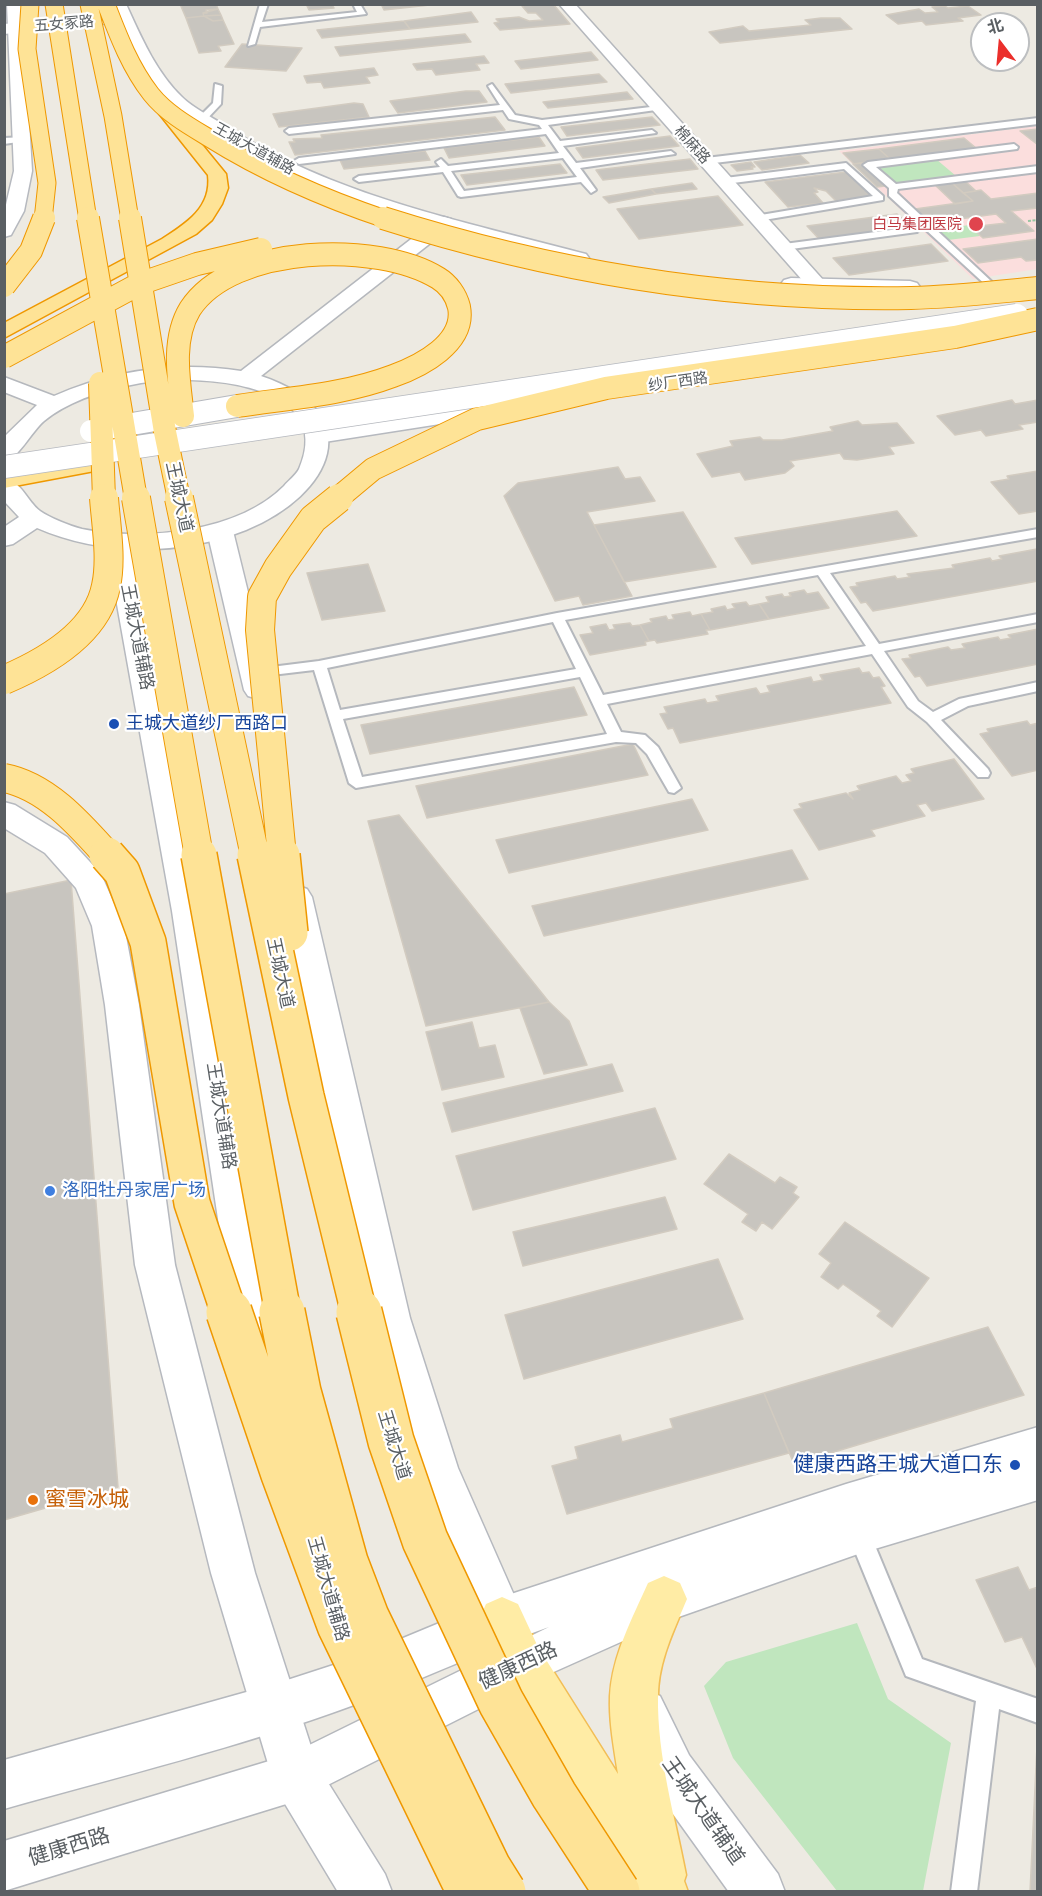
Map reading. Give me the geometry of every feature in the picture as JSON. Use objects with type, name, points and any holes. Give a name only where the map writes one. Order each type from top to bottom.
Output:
[{"type":"highway","points":[[4,286],[34,247],[48,205],[47,183],[27,49],[30,4]]},
{"type":"highway","points":[[54,4],[106,330],[246,1123],[298,1392],[345,1562],[366,1617],[489,1868],[503,1892]]},
{"type":"highway","name":"王城大道","points":[[89,4],[113,116],[165,432],[306,1096],[391,1441],[425,1540],[501,1702],[554,1795],[617,1892]]},
{"type":"highway","points":[[4,332],[170,243],[205,216],[219,188],[217,174],[205,155],[154,97],[126,53],[106,4]]},
{"type":"highway","points":[[154,97],[200,132],[256,166],[293,185],[350,207],[396,223],[514,255],[640,280]]},
{"type":"highway","points":[[4,357],[114,297],[159,276],[201,262],[241,253],[323,241],[398,241],[640,280],[765,294],[896,298],[1038,288]]},
{"type":"highway","points":[[237,406],[360,386],[394,375],[424,361],[451,339],[457,329],[461,320],[456,296],[448,285],[437,277],[404,263],[322,255],[273,262],[222,281],[199,298],[182,333],[177,354],[188,469],[306,1096]]},
{"type":"highway","points":[[306,1096],[260,630],[262,597],[278,568],[314,519],[373,469],[477,419],[606,388],[955,337],[1038,319]]},
{"type":"highway","points":[[4,680],[47,659],[77,634],[96,611],[106,589],[106,522],[99,418],[106,330]]},
{"type":"highway","points":[[4,483],[97,464]]},
{"type":"highway","points":[[7,787],[46,798],[76,820],[100,844],[125,881],[148,942],[192,1203],[280,1462],[339,1625],[463,1878],[473,1892]]},
{"type":"main road","points":[[4,231],[15,211],[23,171],[13,140],[11,29],[14,4]]},
{"type":"main road","points":[[11,29],[22,4]]},
{"type":"main road","name":"王城大道辅路","points":[[112,4],[121,11],[137,47],[177,102],[247,149],[290,171],[382,206],[450,225]]},
{"type":"main road","name":"棉麻路","points":[[566,4],[818,286]]},
{"type":"main road","name":"五女冢路","points":[[11,29],[121,11]]},
{"type":"main road","points":[[253,382],[450,225],[567,255],[655,272],[818,286],[897,287],[1038,280]]},
{"type":"main road","points":[[4,448],[1038,296]]},
{"type":"main road","points":[[4,467],[1038,312]]},
{"type":"main road","name":"纱厂西路","points":[[318,436],[1038,330]]},
{"type":"main road","points":[[4,455],[16,435],[46,409],[98,386],[147,375],[198,372],[253,382],[290,398],[309,415],[318,436],[316,462],[298,489],[265,513],[220,531],[171,542],[119,543],[71,536],[33,519],[12,501],[4,483]]},
{"type":"main road","points":[[4,384],[46,409]]},
{"type":"main road","points":[[97,464],[523,389]]},
{"type":"main road","points":[[4,401],[46,409]]},
{"type":"main road","points":[[4,448],[237,406]]},
{"type":"main road","points":[[4,539],[33,519]]},
{"type":"main road","points":[[220,531],[254,673],[297,900],[390,1318],[438,1471],[522,1663],[664,1892]]},
{"type":"main road","name":"王城大道辅路","points":[[119,543],[188,910],[248,1286],[282,1432],[355,1681],[375,1736]]},
{"type":"main road","points":[[7,787],[90,882],[108,926],[122,1005],[155,1265],[230,1561],[296,1777],[368,1892]]},
{"type":"main road","points":[[4,1785],[275,1708],[355,1681],[502,1620],[846,1506],[1038,1448]]},
{"type":"main road","name":"健康西路","points":[[4,1866],[296,1777],[522,1663],[664,1599],[858,1532],[1038,1478]]},
{"type":"main road","points":[[664,1599],[644,1648],[634,1695],[638,1743],[664,1892]]},
{"type":"main road","name":"王城大道辅道","points":[[634,1695],[672,1773],[760,1892]]},
{"type":"main road","points":[[375,1736],[455,1892]]},
{"type":"lane","points":[[251,44],[264,4]]},
{"type":"lane","points":[[259,25],[362,14],[356,4]]},
{"type":"lane","points":[[202,119],[217,104],[218,86]]},
{"type":"lane","points":[[492,86],[512,117],[542,123],[659,109]]},
{"type":"lane","points":[[289,131],[506,107]]},
{"type":"lane","points":[[706,161],[1038,121]]},
{"type":"lane","points":[[542,123],[591,190]]},
{"type":"lane","points":[[990,126],[998,133]]},
{"type":"lane","points":[[299,160],[548,132]]},
{"type":"lane","points":[[558,144],[652,133]]},
{"type":"lane","points":[[431,145],[461,194],[583,179]]},
{"type":"lane","points":[[1016,149],[1038,168],[894,187],[868,165],[1016,149]]},
{"type":"lane","points":[[574,166],[671,154]]},
{"type":"lane","points":[[359,179],[565,155]]},
{"type":"lane","points":[[725,181],[846,166],[880,198],[758,218]]},
{"type":"lane","points":[[894,187],[892,194],[988,284]]},
{"type":"lane","points":[[784,247],[914,230]]},
{"type":"lane","points":[[254,673],[319,665],[557,617],[1038,533]]},
{"type":"lane","points":[[822,570],[913,704],[932,718],[982,773]]},
{"type":"lane","points":[[557,617],[616,736]]},
{"type":"lane","points":[[598,701],[1038,618]]},
{"type":"lane","points":[[319,665],[356,783],[616,736],[640,738],[653,751],[674,788]]},
{"type":"lane","points":[[335,716],[584,672]]},
{"type":"lane","points":[[932,718],[964,702],[1038,686]]},
{"type":"lane","points":[[858,1532],[914,1668],[1038,1711]]},
{"type":"lane","points":[[964,1892],[990,1694]]},
{"type":"path","points":[[1028,221],[1038,220]]},
{"type":"shaded area","name":"白马集团医院","points":[[1037,126],[1037,269],[973,279],[839,151]]},
{"type":"green space","points":[[936,159],[956,176],[894,184],[876,166]]},
{"type":"green space","points":[[945,225],[949,228],[969,225],[980,236],[948,240],[933,226]]},
{"type":"green space","points":[[857,1623],[888,1699],[951,1743],[923,1891],[837,1891],[733,1758],[704,1686],[726,1662]]},
{"type":"building","points":[[180,4],[216,4],[218,9],[206,10],[207,13],[203,13],[204,16],[186,18]]},
{"type":"building","points":[[306,4],[332,4],[334,8],[309,10]]},
{"type":"building","points":[[381,4],[439,4],[384,10]]},
{"type":"building","points":[[553,4],[570,24],[500,30],[494,23],[499,22],[496,19],[519,17],[529,21],[543,20],[536,13],[528,13],[522,6]]},
{"type":"building","points":[[968,6],[977,12],[970,12],[970,16],[958,18],[963,21],[926,25],[922,21],[898,24],[886,15],[919,9],[925,13],[938,12],[932,7]]},
{"type":"building","points":[[218,9],[221,15],[204,16],[203,13]]},
{"type":"building","points":[[471,12],[478,22],[410,29],[404,21]]},
{"type":"building","points":[[221,15],[223,20],[213,21],[204,16]]},
{"type":"building","points":[[204,16],[213,21],[223,20],[234,44],[218,46],[221,51],[199,53],[186,18]]},
{"type":"building","points":[[840,18],[852,29],[720,43],[709,32],[743,26],[749,31],[811,25],[805,20]]},
{"type":"building","points":[[404,21],[410,29],[322,38],[317,30]]},
{"type":"building","points":[[465,34],[471,42],[340,56],[335,47]]},
{"type":"building","points":[[242,44],[302,48],[286,71],[225,67]]},
{"type":"building","points":[[591,52],[598,60],[521,69],[515,61]]},
{"type":"building","points":[[484,56],[489,63],[476,64],[480,70],[436,75],[432,69],[417,70],[413,64]]},
{"type":"building","points":[[374,68],[378,75],[366,77],[370,83],[324,88],[321,82],[307,83],[304,76]]},
{"type":"building","points":[[599,74],[607,82],[511,93],[505,84]]},
{"type":"building","points":[[479,91],[487,102],[398,113],[390,101]]},
{"type":"building","points":[[627,92],[633,99],[548,108],[543,102]]},
{"type":"building","points":[[354,103],[363,104],[369,117],[279,127],[273,114]]},
{"type":"building","points":[[495,117],[505,130],[295,155],[289,142],[295,142],[293,139],[322,138],[321,135]]},
{"type":"building","points":[[652,117],[660,125],[567,136],[561,127]]},
{"type":"building","points":[[1038,129],[1038,145],[1020,131]]},
{"type":"building","points":[[670,136],[679,146],[583,158],[576,148]]},
{"type":"building","points":[[539,137],[545,146],[449,158],[444,148]]},
{"type":"building","points":[[964,138],[976,148],[890,159],[879,149]]},
{"type":"building","points":[[879,149],[890,159],[854,164],[843,153]]},
{"type":"building","points":[[425,151],[430,160],[344,169],[340,160]]},
{"type":"building","points":[[800,155],[809,163],[762,170],[754,162]]},
{"type":"building","points":[[690,159],[698,169],[603,180],[596,170]]},
{"type":"building","points":[[751,162],[755,167],[751,167],[753,169],[737,171],[731,165]]},
{"type":"building","points":[[860,163],[885,186],[877,187],[853,164]]},
{"type":"building","points":[[560,164],[567,173],[467,185],[461,175]]},
{"type":"building","points":[[846,172],[871,196],[836,201],[826,191],[814,188],[818,192],[814,193],[823,203],[788,207],[765,182]]},
{"type":"building","points":[[964,180],[976,191],[963,193],[951,182]]},
{"type":"building","points":[[951,182],[973,201],[955,204],[934,184]]},
{"type":"building","points":[[692,183],[697,189],[656,194],[651,189]]},
{"type":"building","points":[[651,189],[656,194],[609,203],[603,197]]},
{"type":"building","points":[[981,190],[991,199],[1038,193],[1038,208],[1011,211],[1034,231],[983,238],[971,227],[1006,223],[996,214],[930,223],[915,209],[973,201],[963,193]]},
{"type":"building","points":[[718,196],[743,225],[639,239],[617,209]]},
{"type":"building","points":[[897,214],[912,227],[820,240],[807,226]]},
{"type":"building","points":[[1038,239],[1038,260],[1026,261],[1021,257],[978,263],[963,249]]},
{"type":"building","points":[[931,244],[948,261],[849,275],[833,258]]},
{"type":"building","points":[[1012,400],[1015,404],[1038,400],[1038,422],[1019,425],[1023,429],[986,436],[981,430],[955,435],[937,416]]},
{"type":"building","points":[[858,421],[862,425],[897,423],[914,443],[889,447],[894,454],[857,460],[844,459],[840,453],[790,461],[794,466],[785,473],[745,480],[740,472],[712,477],[697,454],[733,446],[730,441],[760,437],[763,440],[782,440],[833,431],[830,427]]},
{"type":"building","points":[[618,467],[625,479],[640,477],[655,501],[587,512],[632,596],[583,605],[579,596],[555,601],[504,496],[518,483]]},
{"type":"building","points":[[1038,471],[1038,511],[1019,514],[991,482],[1009,479],[1007,476]]},
{"type":"building","points":[[897,511],[917,536],[752,564],[735,538]]},
{"type":"building","points":[[683,512],[716,567],[624,582],[594,525]]},
{"type":"building","points":[[1037,549],[1038,581],[873,611],[866,602],[861,603],[850,587],[858,586],[856,583],[895,576],[897,579],[910,577],[907,574],[954,568],[952,565],[990,558],[992,561],[1002,559],[999,556]]},
{"type":"building","points":[[368,564],[385,611],[322,620],[307,573]]},
{"type":"building","points":[[804,590],[807,594],[818,592],[829,608],[769,619],[759,604],[769,602],[766,597],[782,594],[784,597],[791,596],[789,593]]},
{"type":"building","points":[[746,602],[749,606],[759,604],[769,619],[710,630],[701,614],[713,612],[711,609],[725,606],[727,610],[735,608],[732,604]]},
{"type":"building","points":[[690,612],[692,616],[701,614],[710,630],[706,630],[708,634],[657,643],[655,640],[649,641],[640,625],[652,622],[650,619],[666,616],[668,620],[674,619],[672,615]]},
{"type":"building","points":[[630,623],[632,626],[640,625],[649,641],[645,642],[646,645],[590,655],[580,635],[593,633],[590,627],[606,624],[609,630],[615,629],[613,625]]},
{"type":"building","points":[[1038,629],[1038,664],[927,686],[920,676],[915,677],[902,659],[911,658],[909,655],[948,647],[951,650],[965,648],[962,644],[998,637],[1000,640],[1011,638],[1008,635]]},
{"type":"building","points":[[859,668],[862,673],[869,672],[873,678],[879,677],[885,686],[881,687],[891,703],[680,743],[673,728],[668,729],[660,714],[667,713],[664,707],[705,699],[707,703],[719,701],[716,696],[756,688],[760,694],[770,692],[767,686],[811,677],[813,682],[823,680],[820,675]]},
{"type":"building","points":[[574,687],[587,715],[370,754],[361,725]]},
{"type":"building","points":[[1027,721],[1030,725],[1038,723],[1038,770],[1012,776],[980,734],[989,732],[987,729]]},
{"type":"building","points":[[633,744],[648,775],[427,818],[416,786]]},
{"type":"building","points":[[954,759],[984,799],[932,811],[926,803],[917,805],[925,816],[871,830],[875,836],[819,850],[794,810],[802,808],[799,804],[846,793],[853,799],[849,793],[860,790],[857,786],[896,776],[902,783],[911,781],[906,775],[914,773],[911,769]]},
{"type":"building","points":[[692,799],[708,830],[509,873],[496,840]]},
{"type":"building","points":[[399,815],[549,1002],[426,1026],[368,821]]},
{"type":"building","points":[[792,850],[808,879],[544,936],[532,906]]},
{"type":"building","name":"洛阳牡丹家居广场","points":[[71,880],[118,1487],[4,1520],[4,894]]},
{"type":"building","points":[[549,1002],[569,1021],[587,1065],[544,1074],[520,1008]]},
{"type":"building","points":[[472,1022],[479,1048],[495,1045],[504,1077],[442,1090],[426,1032]]},
{"type":"building","points":[[612,1064],[623,1091],[452,1132],[443,1103]]},
{"type":"building","points":[[655,1108],[676,1159],[473,1210],[456,1156]]},
{"type":"building","points":[[729,1154],[775,1183],[780,1177],[797,1187],[793,1193],[799,1197],[772,1229],[762,1222],[756,1231],[742,1222],[748,1214],[704,1184]]},
{"type":"building","points":[[665,1197],[677,1229],[523,1266],[513,1232]]},
{"type":"building","points":[[845,1222],[929,1278],[892,1327],[877,1316],[881,1311],[843,1284],[838,1289],[821,1277],[831,1263],[819,1254]]},
{"type":"building","points":[[718,1259],[743,1319],[524,1379],[505,1315]]},
{"type":"building","points":[[988,1327],[1024,1395],[794,1464],[764,1393]]},
{"type":"building","points":[[764,1393],[789,1453],[567,1514],[552,1466],[578,1459],[575,1447],[620,1435],[622,1442],[673,1428],[670,1419]]},
{"type":"building","points":[[1018,1567],[1029,1590],[1038,1587],[1038,1671],[1022,1637],[1005,1642],[976,1580]]},
{"type":"building","points":[[1037,1746],[1038,1892],[1030,1892]]},
{"type":"place","name":"白马集团医院","points":[[976,224]]},
{"type":"place","name":"王城大道纱厂西路口","points":[[114,724]]},
{"type":"place","name":"洛阳牡丹家居广场","points":[[50,1191]]},
{"type":"place","name":"健康西路王城大道口东","points":[[1015,1465]]},
{"type":"place","name":"蜜雪冰城","points":[[33,1500]]}]
